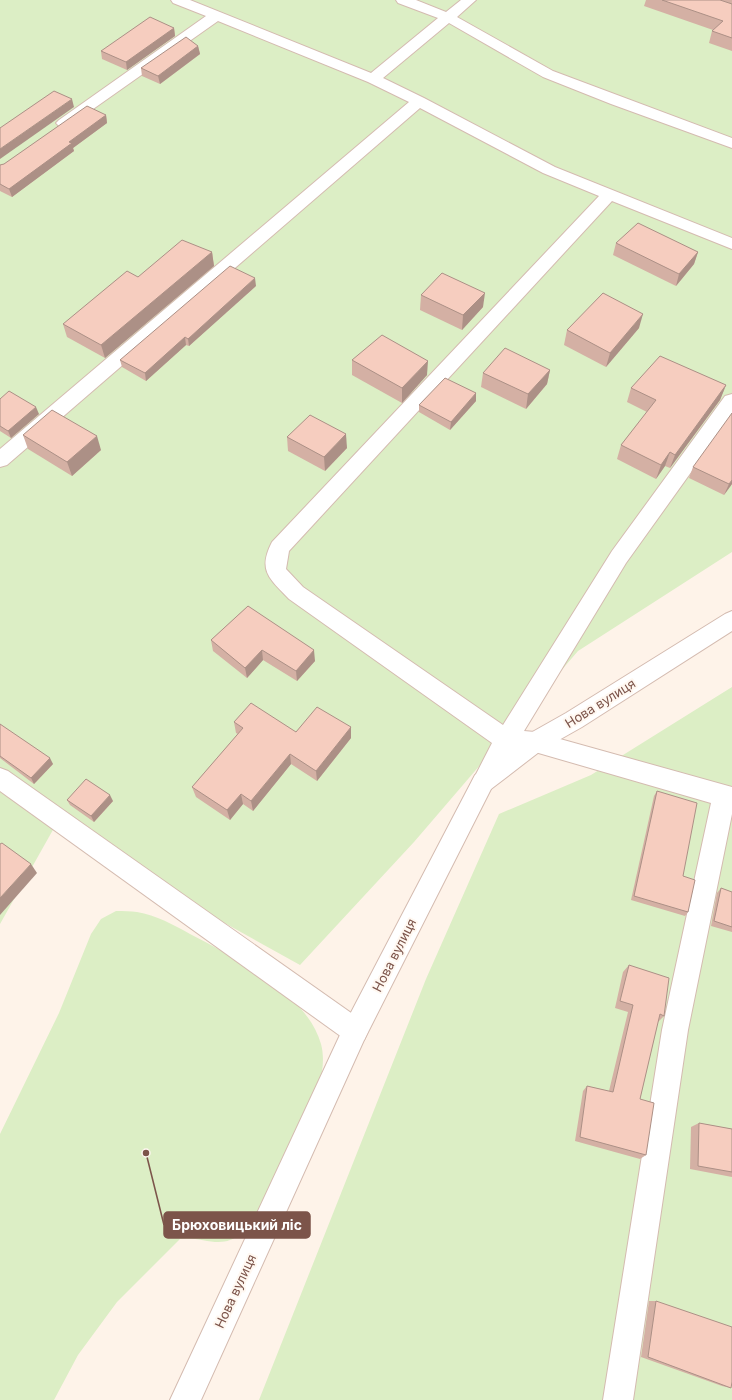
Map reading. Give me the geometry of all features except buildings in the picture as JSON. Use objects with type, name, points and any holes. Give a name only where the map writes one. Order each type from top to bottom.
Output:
[{"type":"street","points":[[178,0],[373,79],[419,101],[549,170],[732,244]]},
{"type":"street","points":[[403,0],[448,17],[548,74],[616,101],[732,143]]},
{"type":"street","points":[[373,79],[469,0]]},
{"type":"street","points":[[51,132],[216,16]]},
{"type":"street","points":[[0,460],[419,101]]},
{"type":"street","points":[[609,195],[279,548],[275,572],[296,593],[506,740],[535,742],[728,797],[675,1030],[618,1400]]},
{"type":"street","points":[[483,782],[506,740],[619,557],[732,401]]},
{"type":"street","name":"Нова вулиця","points":[[185,1400],[355,1031],[483,782],[535,742],[574,720],[732,620]]},
{"type":"street","points":[[0,778],[355,1031]]},
{"type":"green space","points":[[0,0],[732,0],[732,552],[578,651],[414,842],[300,965],[54,828],[0,924]]},
{"type":"green space","points":[[732,687],[732,1400],[259,1400],[426,979],[499,814],[591,775]]},
{"type":"green space","points":[[116,911],[130,911],[151,915],[178,927],[254,970],[278,988],[299,1007],[316,1031],[321,1044],[323,1058],[322,1074],[306,1121],[265,1207],[250,1227],[241,1234],[224,1242],[212,1242],[186,1238],[180,1239],[117,1302],[78,1355],[54,1400],[0,1400],[0,1134],[59,1013],[91,934],[101,919]]},
{"type":"place","name":"Брюховицький ліс","points":[[146,1153]]}]
